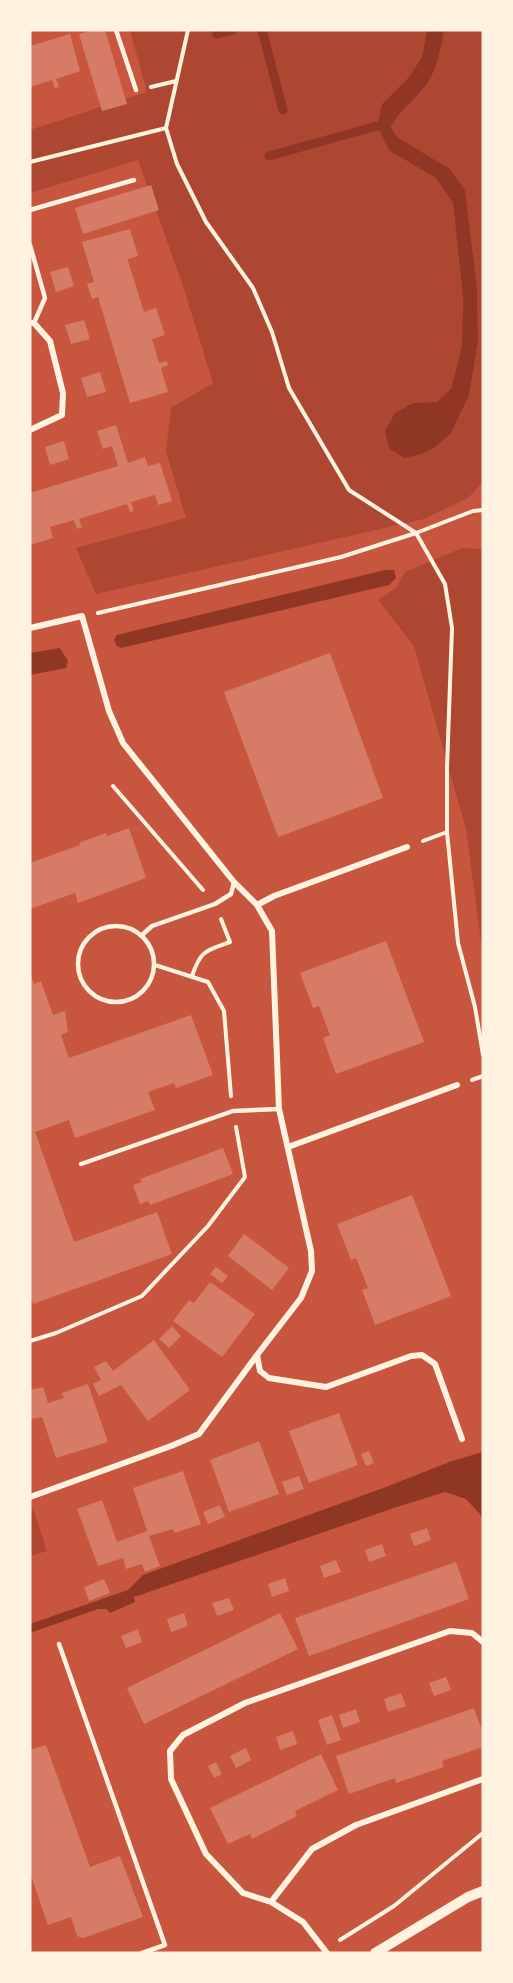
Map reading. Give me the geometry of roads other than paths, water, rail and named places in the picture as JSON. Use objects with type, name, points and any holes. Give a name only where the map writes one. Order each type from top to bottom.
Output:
[{"type":"street","points":[[30,430],[62,415],[63,393],[50,340],[32,323]]},
{"type":"street","points":[[30,628],[82,616],[109,711],[123,743],[234,882],[256,905],[272,932],[279,1109],[311,1251],[312,1271],[301,1298],[199,1434],[30,1497]]},
{"type":"street","points":[[256,905],[274,896],[406,847]]},
{"type":"street","points":[[288,1147],[457,1086]]},
{"type":"street","points":[[257,1355],[260,1371],[269,1378],[327,1387],[411,1356],[422,1355],[435,1364],[462,1439]]},
{"type":"street","points":[[326,1951],[303,1922],[271,1902],[243,1893],[206,1854],[171,1779],[170,1751],[183,1735],[245,1703],[450,1631],[472,1633],[483,1642]]},
{"type":"street","points":[[271,1902],[312,1849],[356,1825],[483,1779]]},
{"type":"street","points":[[375,1953],[468,1897],[483,1891]]},
{"type":"lane","points":[[116,30],[136,90]]},
{"type":"lane","points":[[30,210],[134,180]]},
{"type":"lane","points":[[30,245],[45,298],[32,323]]},
{"type":"lane","points":[[142,935],[152,926],[215,904],[231,894],[234,882]]},
{"type":"lane","points":[[113,926],[127,928],[142,935],[153,951],[154,964],[152,977],[146,989],[136,998],[123,1002],[110,1002],[94,996],[84,986],[79,976],[78,963],[83,945],[92,935],[113,926]]},
{"type":"lane","points":[[81,1164],[233,1111],[279,1109]]},
{"type":"lane","points":[[59,1644],[165,1945],[142,1953]]},
{"type":"waterway","points":[[217,34],[233,30]]},
{"type":"waterway","points":[[262,30],[283,110]]},
{"type":"waterway","points":[[269,156],[377,126]]}]
